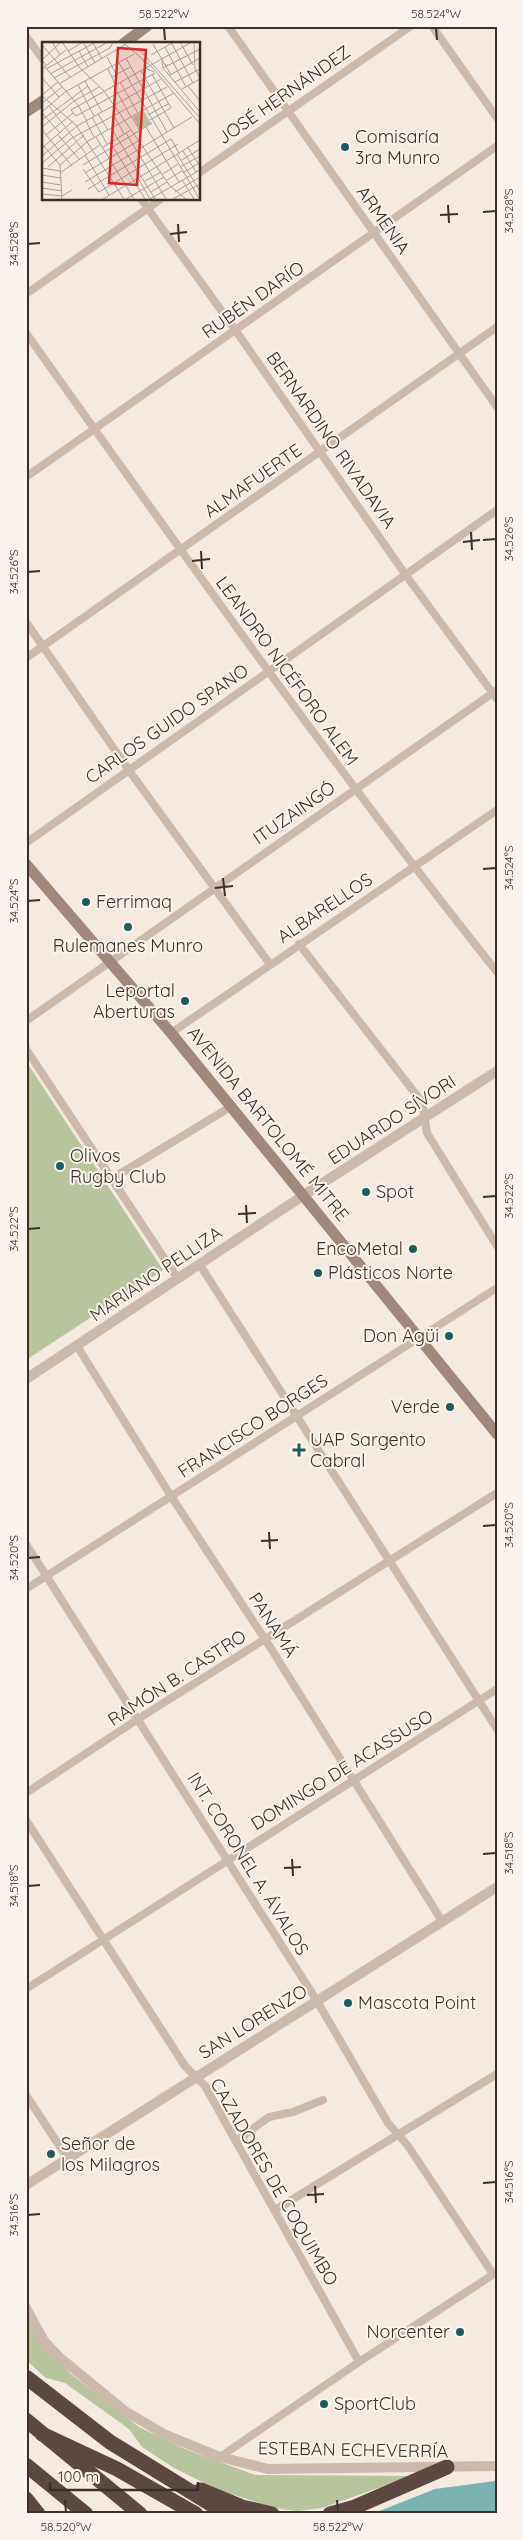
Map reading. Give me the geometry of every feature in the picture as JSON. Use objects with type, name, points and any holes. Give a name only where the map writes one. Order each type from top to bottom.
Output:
[{"type":"highway","points":[[26,2377],[81,2420],[156,2471],[227,2514]]},
{"type":"highway","points":[[26,2420],[140,2514]]},
{"type":"highway","points":[[42,2434],[117,2469],[196,2514]]},
{"type":"highway","points":[[26,2465],[86,2514]]},
{"type":"highway","points":[[330,2514],[355,2507],[447,2467]]},
{"type":"highway","points":[[156,2471],[242,2507],[272,2514]]},
{"type":"highway","points":[[26,2499],[38,2514]]},
{"type":"main road","points":[[125,42],[147,26]]},
{"type":"main road","points":[[26,112],[42,101]]},
{"type":"main road","name":"AVENIDA BARTOLOMÉ MITRE","points":[[26,864],[232,1106],[497,1434]]},
{"type":"street","name":"ARMENIA","points":[[228,26],[497,407]]},
{"type":"street","name":"JOSÉ HERNÁNDEZ","points":[[200,171],[411,26]]},
{"type":"street","points":[[432,26],[497,118]]},
{"type":"street","points":[[26,36],[42,58]]},
{"type":"street","name":"RUBÉN DARÍO","points":[[26,477],[497,146]]},
{"type":"street","name":"BERNARDINO RIVADAVIA","points":[[142,200],[236,330],[405,574],[495,694]]},
{"type":"street","points":[[26,294],[159,200]]},
{"type":"street","name":"ALMAFUERTE","points":[[26,658],[497,327]]},
{"type":"street","name":"LEANDRO NICÉFORO ALEM","points":[[26,333],[267,671],[354,789],[497,972]]},
{"type":"street","name":"CARLOS GUIDO SPANO","points":[[26,843],[128,769],[497,510]]},
{"type":"street","points":[[26,622],[128,769],[269,963]]},
{"type":"street","name":"ITUZAINGÓ","points":[[26,1022],[354,789],[495,694]]},
{"type":"street","name":"ALBARELLOS","points":[[171,1033],[269,963],[497,810]]},
{"type":"street","points":[[298,944],[422,1102],[427,1133],[497,1246]]},
{"type":"street","points":[[26,1048],[178,1279]]},
{"type":"street","name":"EDUARDO SÍVORI","points":[[304,1195],[497,1071]]},
{"type":"street","points":[[113,1178],[232,1106]]},
{"type":"street","name":"MARIANO PELLIZA","points":[[26,1379],[304,1195]]},
{"type":"street","points":[[200,1265],[388,1562],[497,1729]]},
{"type":"street","name":"FRANCISCO BORGES","points":[[26,1589],[497,1288]]},
{"type":"street","name":"PANAMÁ","points":[[77,1346],[171,1496],[355,1780],[442,1921]]},
{"type":"street","name":"RAMÓN B. CASTRO","points":[[26,1793],[138,1719],[497,1493]]},
{"type":"street","name":"INT. CORONEL A. ÁVALOS","points":[[26,1544],[317,2001],[388,2123],[397,2133],[495,2273]]},
{"type":"street","name":"DOMINGO DE ACASSUSO","points":[[26,1989],[497,1689]]},
{"type":"street","name":"CAZADORES DE COQUIMBO","points":[[26,1820],[194,2077],[205,2086],[359,2362]]},
{"type":"street","name":"SAN LORENZO","points":[[26,2186],[194,2077],[497,1887]]},
{"type":"street","points":[[275,2210],[397,2133],[497,2074]]},
{"type":"street","points":[[26,2095],[68,2159]]},
{"type":"street","points":[[236,2141],[269,2117],[293,2112],[323,2100]]},
{"type":"street","points":[[220,2457],[359,2362],[495,2273]]},
{"type":"street","name":"ESTEBAN ECHEVERRÍA","points":[[26,2308],[44,2341],[58,2356],[125,2411],[164,2434],[220,2457],[268,2469],[497,2466]]},
{"type":"green space","name":"Olivos Rugby Club","points":[[26,1061],[163,1270],[26,1360]]},
{"type":"green space","points":[[26,2316],[43,2345],[71,2374],[139,2427],[185,2449],[255,2475],[412,2476],[322,2508],[297,2511],[274,2508],[216,2489],[174,2468],[142,2447],[129,2429],[65,2383],[46,2378],[26,2360]]},
{"type":"water","points":[[495,2481],[497,2514],[372,2514],[435,2489]]},
{"type":"place","name":"Comisaría 3ra Munro","points":[[345,147]]},
{"type":"place","name":"Ferrimaq","points":[[86,902]]},
{"type":"place","name":"Rulemanes Munro","points":[[128,927]]},
{"type":"place","name":"Leportal Aberturas","points":[[185,1001]]},
{"type":"place","name":"Olivos Rugby Club","points":[[60,1166]]},
{"type":"place","name":"Spot","points":[[366,1192]]},
{"type":"place","name":"EncoMetal","points":[[413,1249]]},
{"type":"place","name":"Plásticos Norte","points":[[318,1273]]},
{"type":"place","name":"Don Agüi","points":[[449,1336]]},
{"type":"place","name":"Verde","points":[[450,1407]]},
{"type":"place","name":"UAP Sargento Cabral","points":[[299,1450]]},
{"type":"place","name":"Mascota Point","points":[[348,2003]]},
{"type":"place","name":"Señor de los Milagros","points":[[51,2154]]},
{"type":"place","name":"Norcenter","points":[[460,2332]]},
{"type":"place","name":"SportClub","points":[[324,2404]]}]
